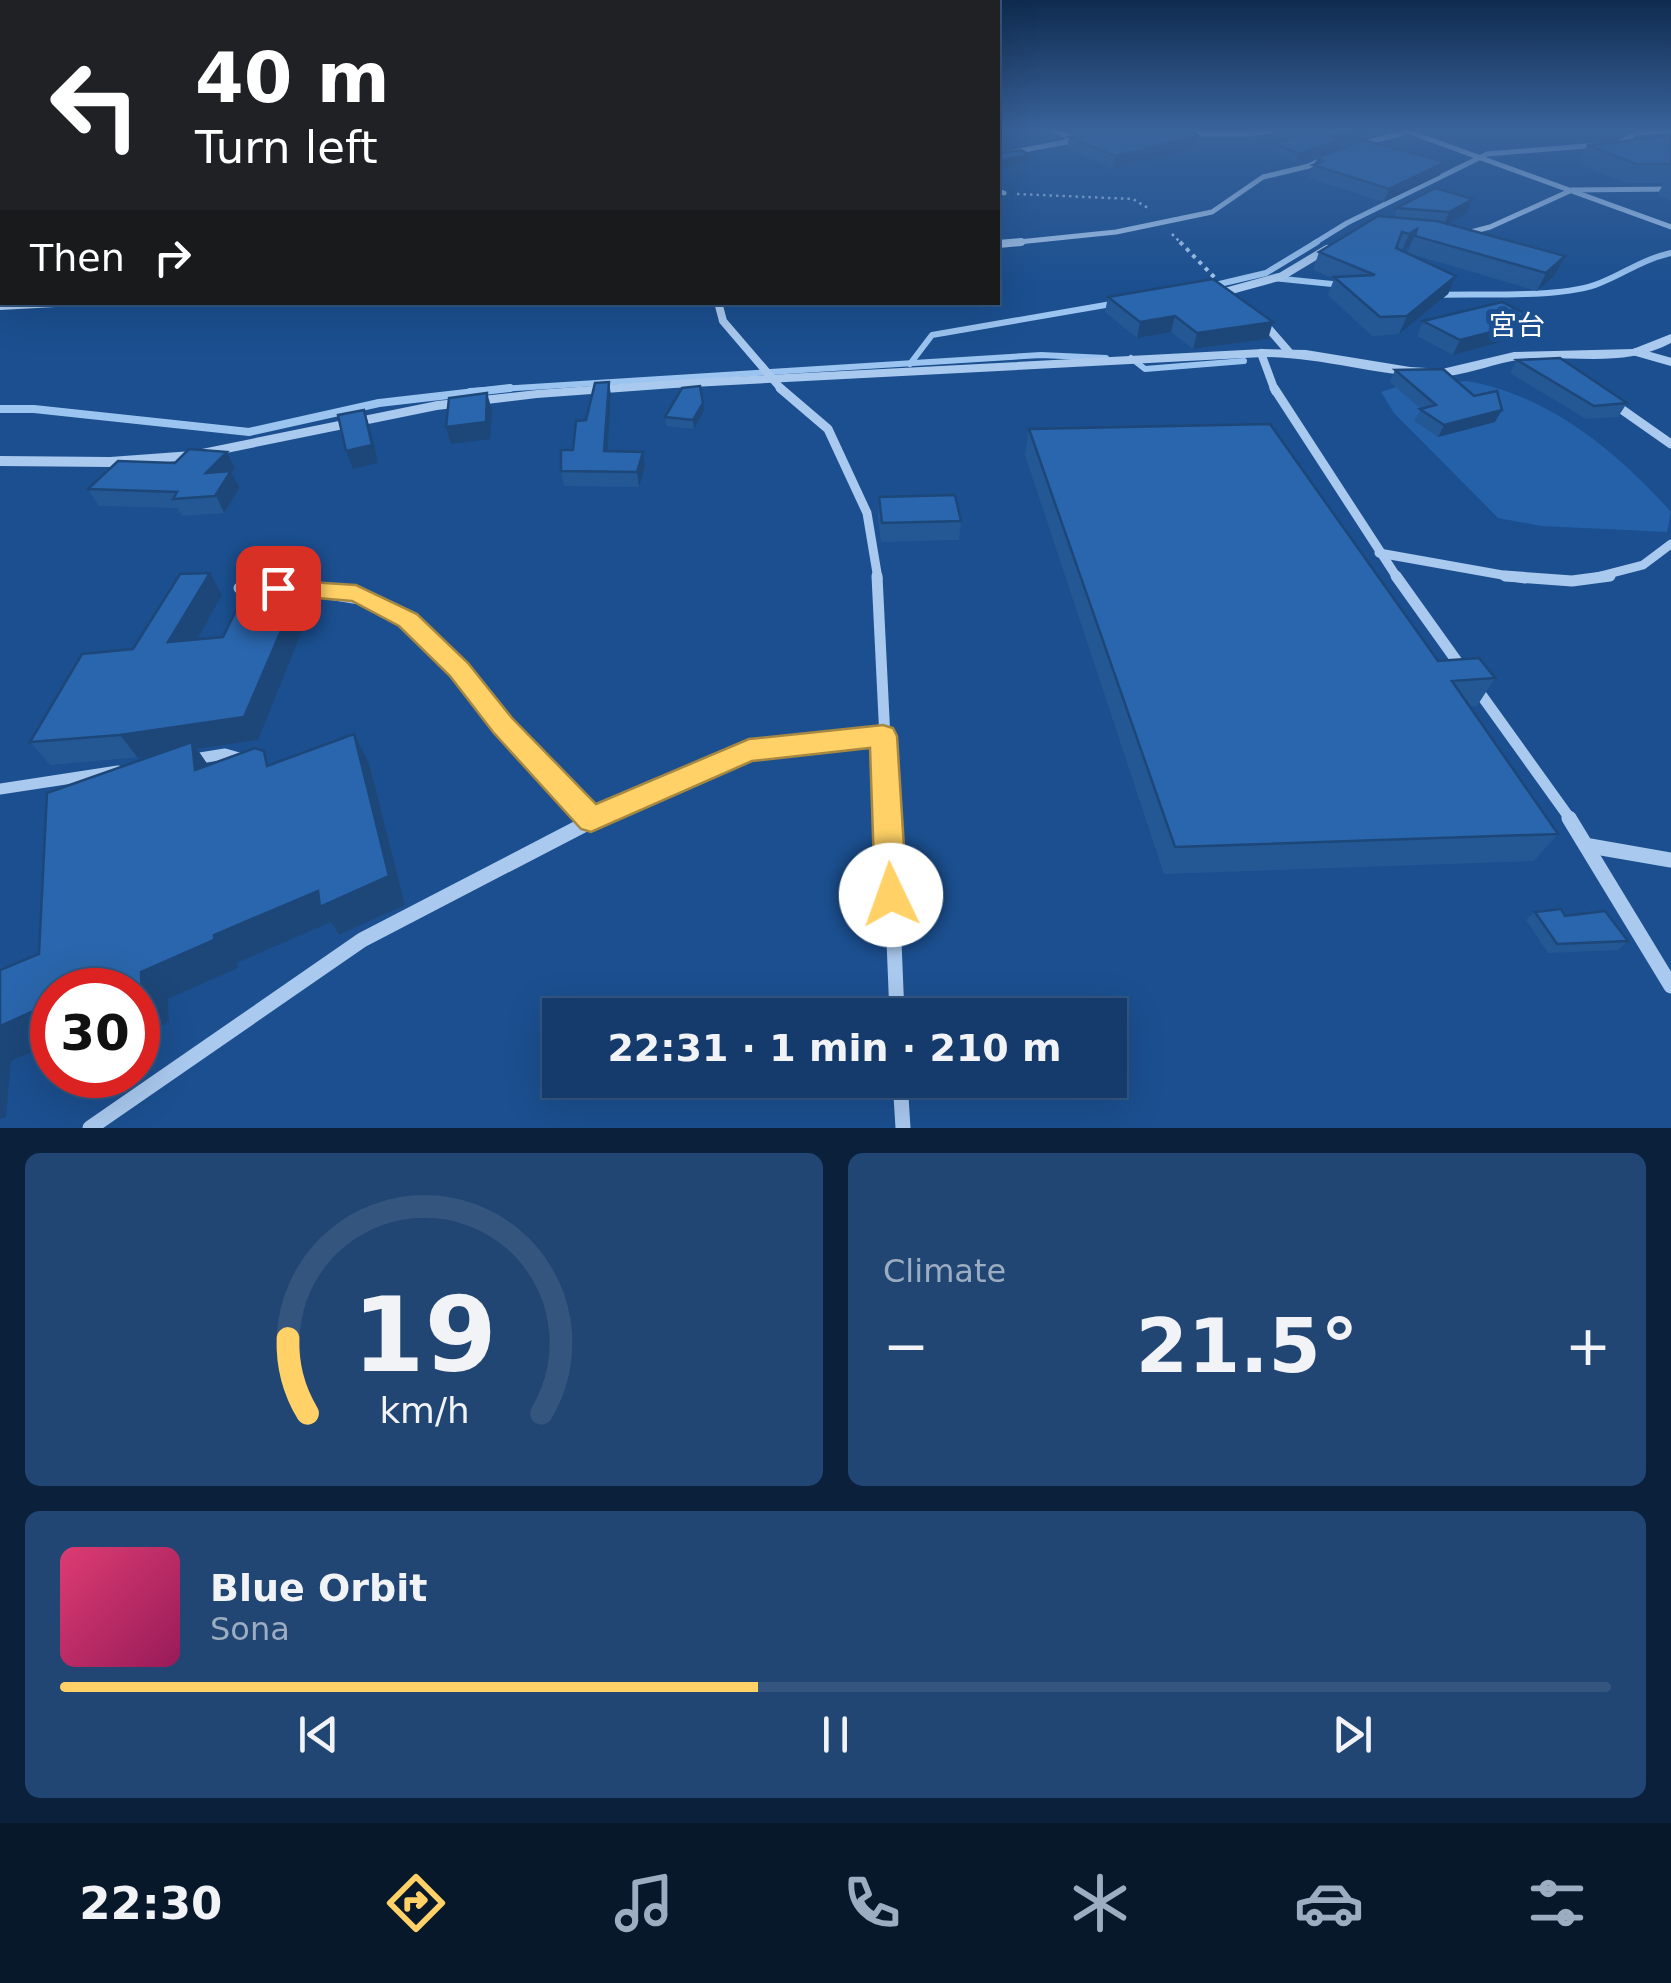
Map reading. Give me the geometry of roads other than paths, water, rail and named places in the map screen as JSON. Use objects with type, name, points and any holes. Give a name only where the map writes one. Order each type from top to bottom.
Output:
[{"type":"street","points":[[1000,244],[1100,234],[1212,212],[1258,182]]},
{"type":"street","points":[[1548,182],[1671,227]]},
{"type":"street","points":[[1446,233],[1465,235],[1490,227],[1572,190],[1671,189]]},
{"type":"street","points":[[1242,302],[1228,290],[1282,276],[1331,246]]},
{"type":"street","points":[[719,305],[723,320],[769,379],[828,428],[867,513],[879,586],[896,998]]},
{"type":"street","points":[[1256,313],[1289,352]]},
{"type":"street","points":[[0,462],[61,464],[167,458],[220,451],[436,405],[769,379],[1289,352],[1437,373],[1514,356],[1636,352],[1658,347],[1671,338]]},
{"type":"street","points":[[1636,352],[1671,362]]},
{"type":"street","points":[[1260,353],[1273,387],[1378,552],[1590,846],[1671,986]]},
{"type":"street","points":[[1543,355],[1559,366]]},
{"type":"street","points":[[1607,399],[1671,444]]},
{"type":"street","points":[[1378,552],[1540,581],[1616,574],[1656,560],[1671,544]]},
{"type":"street","points":[[239,588],[356,593],[408,620],[459,670],[502,725],[591,820]]},
{"type":"street","points":[[90,1128],[362,940],[591,820],[749,750],[883,736]]},
{"type":"street","points":[[188,760],[225,754],[256,763]]},
{"type":"street","points":[[0,789],[131,769]]},
{"type":"street","points":[[1590,846],[1671,860]]},
{"type":"street","points":[[901,1098],[903,1128]]},
{"type":"waterway","points":[[1313,244],[1431,182]]},
{"type":"waterway","points":[[1211,286],[1266,273],[1317,242]]},
{"type":"waterway","points":[[1437,295],[1543,293],[1584,288],[1671,253]]},
{"type":"waterway","points":[[1273,278],[1342,285]]},
{"type":"waterway","points":[[911,363],[932,335],[1117,303]]},
{"type":"waterway","points":[[911,363],[1041,355],[1106,358]]},
{"type":"waterway","points":[[1131,358],[1145,369],[1244,361]]},
{"type":"waterway","points":[[501,389],[911,363]]},
{"type":"waterway","points":[[501,389],[510,388]]},
{"type":"waterway","points":[[0,409],[34,409],[249,432],[379,403],[501,389]]},
{"type":"waterway","points":[[470,391],[501,389]]},
{"type":"district","name":"宮台","points":[[1517,325]]}]
